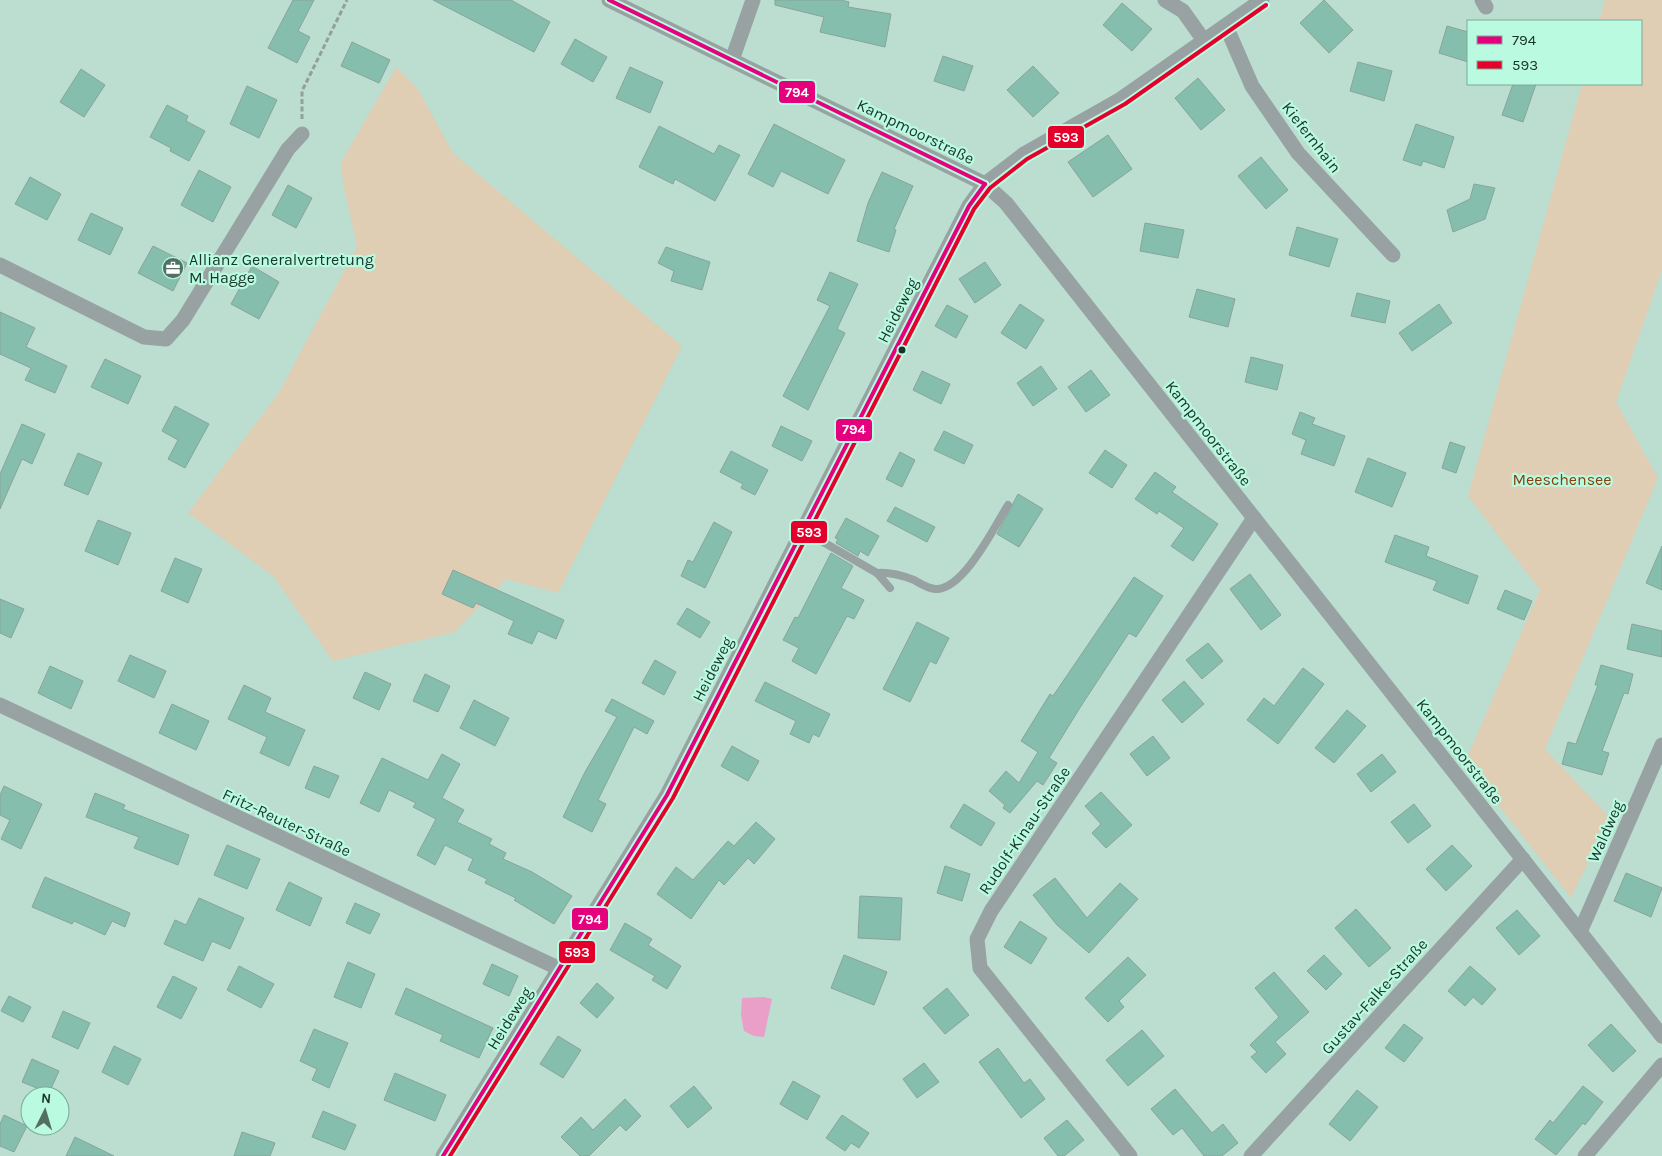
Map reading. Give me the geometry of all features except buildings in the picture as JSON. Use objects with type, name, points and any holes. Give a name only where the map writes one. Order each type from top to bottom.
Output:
[{"type":"street","name":"Kampmoorstraße","points":[[610,0],[985,184],[1006,203],[1662,1036]]},
{"type":"street","points":[[732,60],[753,0]]},
{"type":"street","points":[[1165,0],[1183,11],[1205,42]]},
{"type":"street","points":[[985,184],[1024,154],[1121,99],[1205,42],[1262,0]]},
{"type":"street","name":"Kiefernhain","points":[[1226,26],[1252,86],[1298,153],[1393,255]]},
{"type":"street","points":[[0,265],[144,337],[166,339],[183,320],[288,149],[302,134]]},
{"type":"street","name":"Heideweg","points":[[443,1156],[667,795],[969,206],[985,184]]},
{"type":"street","name":"Rudolf-Kinau-Straße","points":[[1130,1156],[980,968],[977,939],[991,911],[1254,518]]},
{"type":"street","name":"Fritz-Reuter-Straße","points":[[0,705],[560,969]]},
{"type":"street","name":"Waldweg","points":[[1580,932],[1662,745]]},
{"type":"street","name":"Gustav-Falke-Straße","points":[[1251,1156],[1523,859]]},
{"type":"street","points":[[1585,1156],[1662,1065]]},
{"type":"lane","points":[[876,573],[891,572],[925,587],[944,588],[974,561],[1008,505]]},
{"type":"lane","points":[[804,531],[876,573],[890,588]]},
{"type":"path","points":[[302,134],[302,91],[347,0]]},
{"type":"green space","name":"Meeschensee","points":[[1605,0],[1662,0],[1662,270],[1616,402],[1658,478],[1545,749],[1610,818],[1571,898],[1465,762],[1540,590],[1468,496],[1582,85],[1642,85],[1642,20],[1599,20]]},
{"type":"green space","points":[[396,67],[418,89],[453,153],[682,346],[558,593],[506,579],[455,632],[333,661],[273,576],[188,513],[278,394],[357,247],[344,187],[341,162]]},
{"type":"shaded area","points":[[764,997],[772,999],[764,1037],[754,1036],[744,1031],[741,1015],[742,998]]},
{"type":"transit line","name":"794","points":[[609,0],[985,184]]},
{"type":"transit line","name":"593","points":[[450,1156],[673,798],[974,209],[990,188],[1027,159],[1125,104],[1266,5]]},
{"type":"transit line","name":"794","points":[[443,1156],[667,795],[969,206],[985,184]]},
{"type":"place","name":"Allianz Generalvertretung M. Hagge","points":[[173,268]]}]
